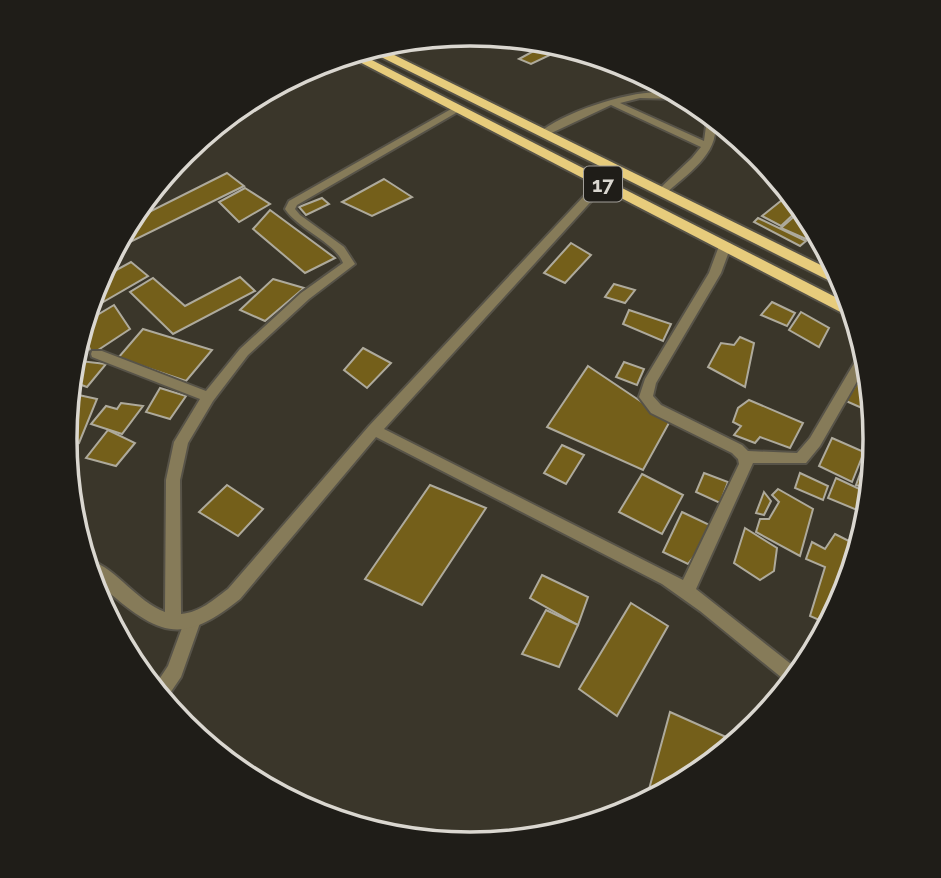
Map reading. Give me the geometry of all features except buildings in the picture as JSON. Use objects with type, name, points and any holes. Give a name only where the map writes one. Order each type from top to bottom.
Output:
[{"type":"highway","name":"17","points":[[385,55],[828,276]]},
{"type":"highway","name":"17","points":[[363,61],[841,307]]},
{"type":"street","points":[[542,134],[611,102],[644,93],[662,95]]},
{"type":"street","points":[[611,102],[708,147]]},
{"type":"street","points":[[173,623],[175,461],[181,442],[208,397],[244,352],[275,322],[349,264],[348,257],[340,248],[295,217],[290,209],[293,203],[456,110]]},
{"type":"street","points":[[661,192],[708,147],[713,129]]},
{"type":"street","points":[[107,589],[154,617],[173,623],[192,623],[212,615],[234,594],[374,430],[602,183]]},
{"type":"street","points":[[686,592],[717,531],[746,464],[745,457],[737,449],[656,409],[646,397],[650,383],[715,273],[725,246]]},
{"type":"street","points":[[97,354],[208,397]]},
{"type":"street","points":[[745,457],[801,459],[815,442],[857,369]]},
{"type":"street","points":[[374,430],[644,567],[686,592],[788,672]]},
{"type":"street","points":[[165,686],[175,671],[192,623]]}]
